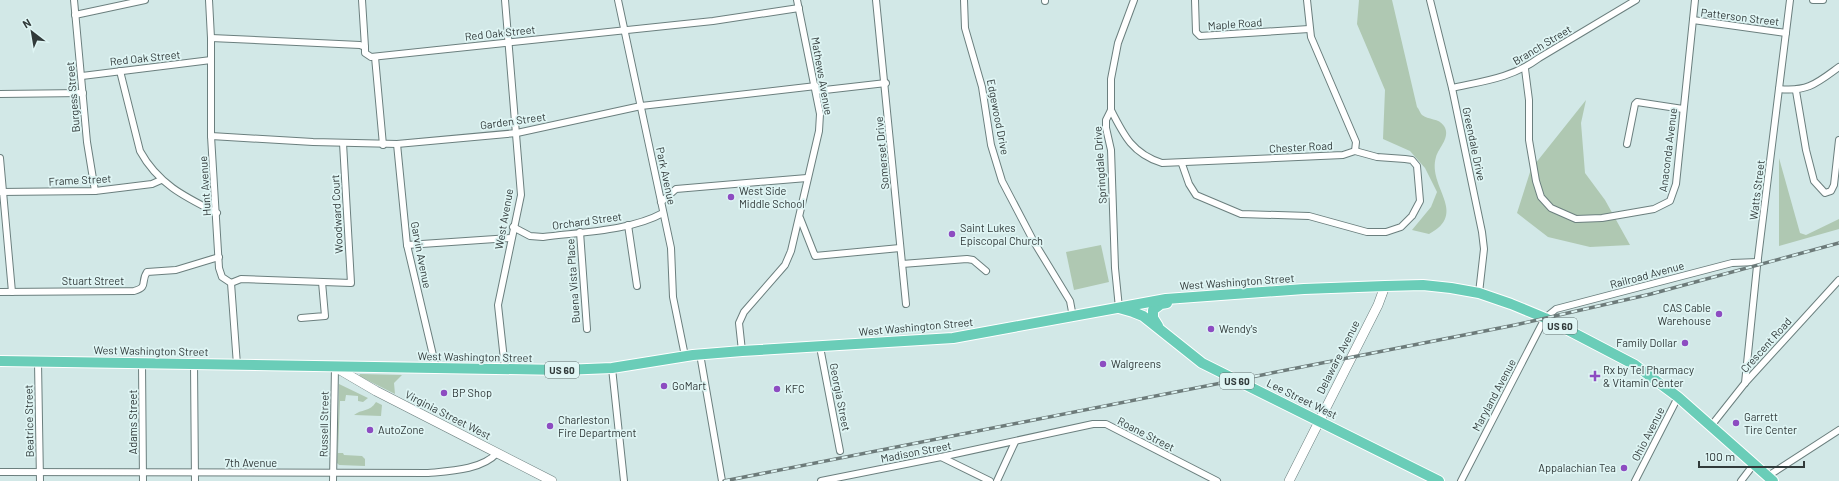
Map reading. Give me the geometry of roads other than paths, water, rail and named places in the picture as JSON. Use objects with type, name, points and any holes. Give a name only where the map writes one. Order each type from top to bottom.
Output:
[{"type":"main road","name":"Delaware Avenue","points":[[1289,481],[1378,305],[1385,286]]},
{"type":"main road","name":"West Washington Street","points":[[0,360],[38,362],[563,370],[612,368],[700,354],[954,338],[1073,317],[1132,304],[1166,299],[1304,289],[1429,286],[1479,293],[1511,304],[1545,318],[1635,365],[1678,397],[1771,479]]},
{"type":"main road","points":[[1161,330],[1152,314],[1156,306],[1195,297]]},
{"type":"main road","name":"Lee Street West","points":[[1119,308],[1143,316],[1179,347],[1202,363],[1320,420],[1439,481]]},
{"type":"main road","name":"Virginia Street West","points":[[335,367],[355,380],[552,481]]},
{"type":"street","name":"Burgess Street","points":[[74,0],[87,142],[95,191]]},
{"type":"street","points":[[75,15],[145,0]]},
{"type":"street","name":"Hunt Avenue","points":[[209,0],[211,38],[211,136],[217,214],[219,268],[222,277],[231,283]]},
{"type":"street","points":[[362,0],[367,56],[375,57],[383,145]]},
{"type":"street","name":"West Avenue","points":[[504,0],[517,133],[520,195],[510,238],[498,305],[505,369]]},
{"type":"street","name":"Park Avenue","points":[[618,0],[671,248],[673,297],[685,356]]},
{"type":"street","name":"Mathews Avenue","points":[[742,351],[739,323],[750,304],[785,265],[791,251],[819,131],[820,114],[816,88],[797,0]]},
{"type":"street","name":"Somerset Drive","points":[[876,0],[886,83],[906,304]]},
{"type":"street","name":"Edgewood Drive","points":[[964,0],[965,28],[982,87],[991,145],[1002,181],[1034,242],[1070,301],[1073,317]]},
{"type":"street","name":"Springdale Drive","points":[[1119,308],[1115,268],[1111,150],[1106,128],[1106,120],[1110,110],[1111,79],[1118,43],[1134,0]]},
{"type":"street","name":"Maple Road","points":[[1195,0],[1196,32],[1200,36],[1309,29]]},
{"type":"street","points":[[1182,164],[1189,184],[1196,195],[1241,214],[1309,216],[1367,232],[1386,232],[1401,227],[1412,216],[1420,201],[1417,166],[1412,160],[1377,157],[1356,151],[1356,142],[1309,29],[1307,0]]},
{"type":"street","name":"Greendale Drive","points":[[1430,0],[1452,88],[1482,232],[1484,249],[1479,293]]},
{"type":"street","name":"Branch Street","points":[[1452,88],[1501,78],[1525,69],[1539,58],[1634,0]]},
{"type":"street","name":"Anaconda Avenue","points":[[1525,69],[1529,100],[1529,140],[1541,197],[1551,208],[1576,219],[1602,218],[1654,209],[1670,201],[1676,184],[1695,0]]},
{"type":"street","name":"Watts Street","points":[[1745,383],[1758,262],[1790,0]]},
{"type":"street","points":[[1813,0],[1823,0]]},
{"type":"street","name":"Red Oak Street","points":[[375,57],[713,21],[799,8]]},
{"type":"street","name":"Patterson Street","points":[[1693,20],[1786,33]]},
{"type":"street","points":[[211,38],[360,45],[365,47]]},
{"type":"street","name":"Red Oak Street","points":[[82,76],[211,60]]},
{"type":"street","points":[[1779,89],[1796,91],[1805,89],[1839,67]]},
{"type":"street","points":[[120,71],[140,151],[146,162],[161,180],[217,214]]},
{"type":"street","name":"Garden Street","points":[[211,136],[383,145],[397,144],[517,133],[641,106],[816,88],[886,83]]},
{"type":"street","points":[[1796,91],[1806,150],[1814,181],[1825,193],[1831,191],[1834,185],[1839,140]]},
{"type":"street","points":[[0,94],[83,93]]},
{"type":"street","points":[[1627,144],[1635,104],[1637,102],[1683,109]]},
{"type":"street","name":"Chester Road","points":[[1110,110],[1125,138],[1137,151],[1149,159],[1162,163],[1182,164],[1343,155],[1356,151]]},
{"type":"street","name":"Woodward Court","points":[[322,282],[351,283],[343,143]]},
{"type":"street","name":"Garvin Avenue","points":[[397,144],[407,245],[436,368]]},
{"type":"street","points":[[0,158],[12,292]]},
{"type":"street","points":[[661,202],[676,189],[807,178]]},
{"type":"street","name":"Frame Street","points":[[2,192],[95,191],[152,184],[161,180]]},
{"type":"street","name":"Orchard Street","points":[[513,227],[525,234],[538,237],[628,225],[650,220],[663,212]]},
{"type":"street","points":[[800,217],[815,256],[900,248]]},
{"type":"street","points":[[628,225],[637,286]]},
{"type":"street","name":"Buena Vista Place","points":[[580,232],[587,329]]},
{"type":"street","points":[[407,245],[510,238]]},
{"type":"street","name":"Stuart Street","points":[[0,292],[134,291],[141,289],[144,284],[144,276],[147,272],[176,270],[219,256]]},
{"type":"street","points":[[902,264],[967,259],[973,260],[986,271]]},
{"type":"street","name":"Railroad Avenue","points":[[1545,318],[1556,309],[1732,263],[1758,262]]},
{"type":"street","points":[[237,365],[231,283],[241,279],[322,282],[325,316],[301,318]]},
{"type":"street","name":"Crescent Road","points":[[1711,426],[1745,383],[1839,280]]},
{"type":"street","name":"Maryland Avenue","points":[[1461,481],[1545,318]]},
{"type":"street","name":"Georgia Street","points":[[820,347],[840,451]]},
{"type":"street","points":[[700,354],[722,481]]},
{"type":"street","name":"Beatrice Street","points":[[38,362],[40,481]]},
{"type":"street","name":"Adams Street","points":[[142,363],[143,481]]},
{"type":"street","points":[[194,364],[195,481]]},
{"type":"street","name":"Russell Street","points":[[333,481],[335,367]]},
{"type":"street","points":[[612,368],[624,481]]},
{"type":"street","name":"Ohio Avenue","points":[[1635,481],[1678,397]]},
{"type":"street","name":"Roane Street","points":[[1015,442],[1093,424],[1106,424],[1217,481]]},
{"type":"street","points":[[1771,479],[1839,430]]},
{"type":"street","points":[[997,481],[1015,442]]},
{"type":"street","name":"Madison Street","points":[[821,481],[1015,442]]},
{"type":"street","name":"7th Avenue","points":[[0,472],[143,472],[195,474],[428,473],[445,472],[483,462],[493,458],[497,453]]},
{"type":"street","points":[[942,457],[990,481]]},
{"type":"street","points":[[1741,481],[1754,464]]},
{"type":"railway","points":[[724,481],[1515,325],[1651,294],[1839,243]]},
{"type":"place","name":"West Side Middle School","points":[[731,197]]},
{"type":"place","name":"Saint Lukes Episcopal Church","points":[[952,234]]},
{"type":"place","name":"CAS Cable Warehouse","points":[[1719,314]]},
{"type":"place","name":"Wendy's","points":[[1211,329]]},
{"type":"place","name":"Family Dollar","points":[[1685,343]]},
{"type":"place","name":"Walgreens","points":[[1103,364]]},
{"type":"place","name":"Rx by Tel Pharmacy & Vitamin Center","points":[[1595,376]]},
{"type":"place","name":"GoMart","points":[[664,386]]},
{"type":"place","name":"KFC","points":[[777,389]]},
{"type":"place","name":"BP Shop","points":[[444,393]]},
{"type":"place","name":"Garrett Tire Center","points":[[1736,423]]},
{"type":"place","name":"Charleston Fire Department","points":[[550,426]]},
{"type":"place","name":"AutoZone","points":[[370,430]]},
{"type":"place","name":"Appalachian Tea","points":[[1624,468]]}]
